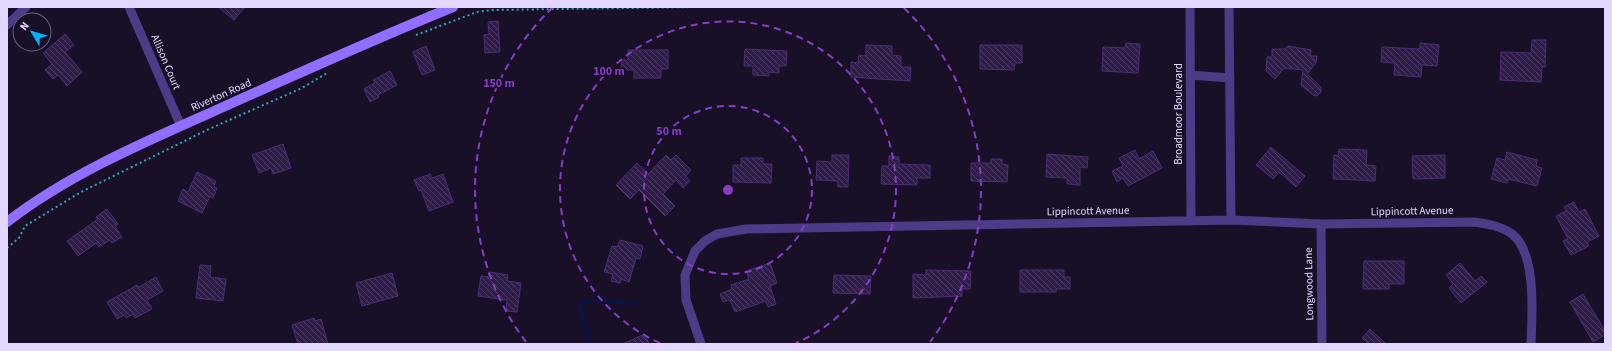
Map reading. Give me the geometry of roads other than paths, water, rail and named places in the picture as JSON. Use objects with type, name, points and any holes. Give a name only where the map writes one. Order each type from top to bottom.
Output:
[{"type":"main road","name":"Riverton Road","points":[[7,222],[44,197],[93,169],[181,126],[454,7]]},
{"type":"street","points":[[7,25],[26,7]]},
{"type":"street","name":"Allison Court","points":[[129,7],[181,126]]},
{"type":"street","name":"Broadmoor Boulevard","points":[[1190,7],[1191,221]]},
{"type":"street","points":[[1229,7],[1231,220]]},
{"type":"street","points":[[1190,75],[1230,78]]},
{"type":"street","name":"Lippincott Avenue","points":[[701,344],[686,300],[685,275],[695,250],[705,241],[717,234],[746,229],[1231,220],[1320,224],[1474,222],[1492,225],[1513,235],[1521,246],[1525,256],[1532,300],[1531,344]]},
{"type":"street","name":"Longwood Lane","points":[[1320,224],[1322,344]]},
{"type":"waterway","points":[[590,344],[580,309],[582,302],[598,300],[637,304]]}]
